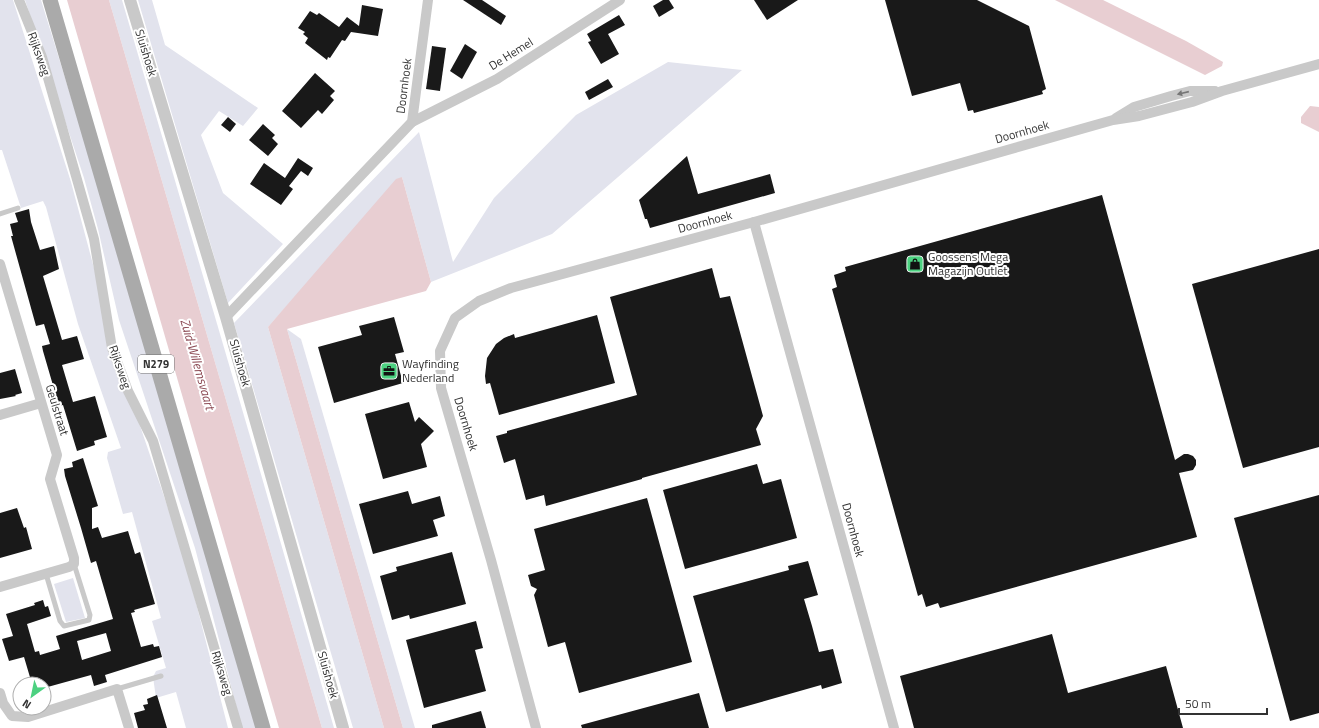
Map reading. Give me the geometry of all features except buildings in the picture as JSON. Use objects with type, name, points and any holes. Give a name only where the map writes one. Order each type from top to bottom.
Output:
[{"type":"main road","name":"Rijksweg","points":[[50,0],[263,728]]},
{"type":"street","name":"Rijksweg","points":[[19,0],[42,57],[94,239],[112,348],[128,391],[153,441],[238,728]]},
{"type":"street","name":"Sluishoek","points":[[130,0],[226,317],[343,728]]},
{"type":"street","name":"Doornhoek","points":[[226,317],[412,122],[428,0]]},
{"type":"street","name":"De Hemel","points":[[412,122],[497,79],[620,0]]},
{"type":"street","name":"Doornhoek","points":[[536,728],[491,560],[441,388],[440,351],[455,318],[479,301],[511,288],[754,222],[1113,120],[1139,116],[1192,102],[1222,91],[1319,64]]},
{"type":"street","name":"Doornhoek","points":[[754,222],[894,728]]},
{"type":"street","name":"Geulstraat","points":[[0,264],[57,455],[50,480],[74,558],[74,564]]},
{"type":"street","points":[[0,415],[41,404]]},
{"type":"street","points":[[0,587],[69,567],[74,564]]},
{"type":"street","points":[[0,693],[3,703],[12,716],[28,718],[118,690],[129,728]]},
{"type":"lane","points":[[0,214],[18,208]]},
{"type":"lane","name":"Geulstraat","points":[[46,574],[60,621],[64,626],[89,620],[90,615],[74,564]]},
{"type":"lane","points":[[118,690],[161,676]]},
{"type":"shaded area","points":[[0,0],[13,0],[71,182],[122,373],[183,552],[228,728],[186,728],[176,692],[156,698],[153,677],[156,671],[166,668],[152,621],[161,618],[132,512],[123,514],[107,458],[108,452],[121,448],[78,324],[46,207],[43,201],[21,208],[2,150],[0,150]]},
{"type":"shaded area","points":[[25,0],[41,0],[107,214],[257,728],[242,728],[195,548],[119,320],[98,229],[84,178]]},
{"type":"shaded area","points":[[109,0],[122,0],[334,728],[322,728]]},
{"type":"shaded area","points":[[138,0],[152,0],[165,45],[258,108],[243,126],[219,111],[201,135],[223,193],[283,244],[228,303]]},
{"type":"shaded area","points":[[668,62],[742,70],[552,234],[431,282],[402,177],[268,327],[384,728],[353,728],[234,323],[419,132],[453,262],[494,198],[576,115]]},
{"type":"shaded area","points":[[287,329],[301,339],[415,728],[403,728]]},
{"type":"shaded area","points":[[73,578],[85,618],[66,622],[54,584]]},
{"type":"water","name":"Zuid-Willemsvaart","points":[[67,0],[109,0],[322,728],[279,728]]},
{"type":"water","points":[[1055,0],[1103,0],[1186,41],[1223,62],[1222,66],[1205,75]]},
{"type":"water","points":[[1310,106],[1319,107],[1319,132],[1301,123],[1301,117]]},
{"type":"water","points":[[402,177],[431,282],[426,291],[287,329],[403,728],[384,728],[268,327],[396,179]]},
{"type":"place","name":"Goossens Mega Magazijn Outlet","points":[[915,264]]},
{"type":"place","name":"Wayfinding Nederland","points":[[389,371]]}]
